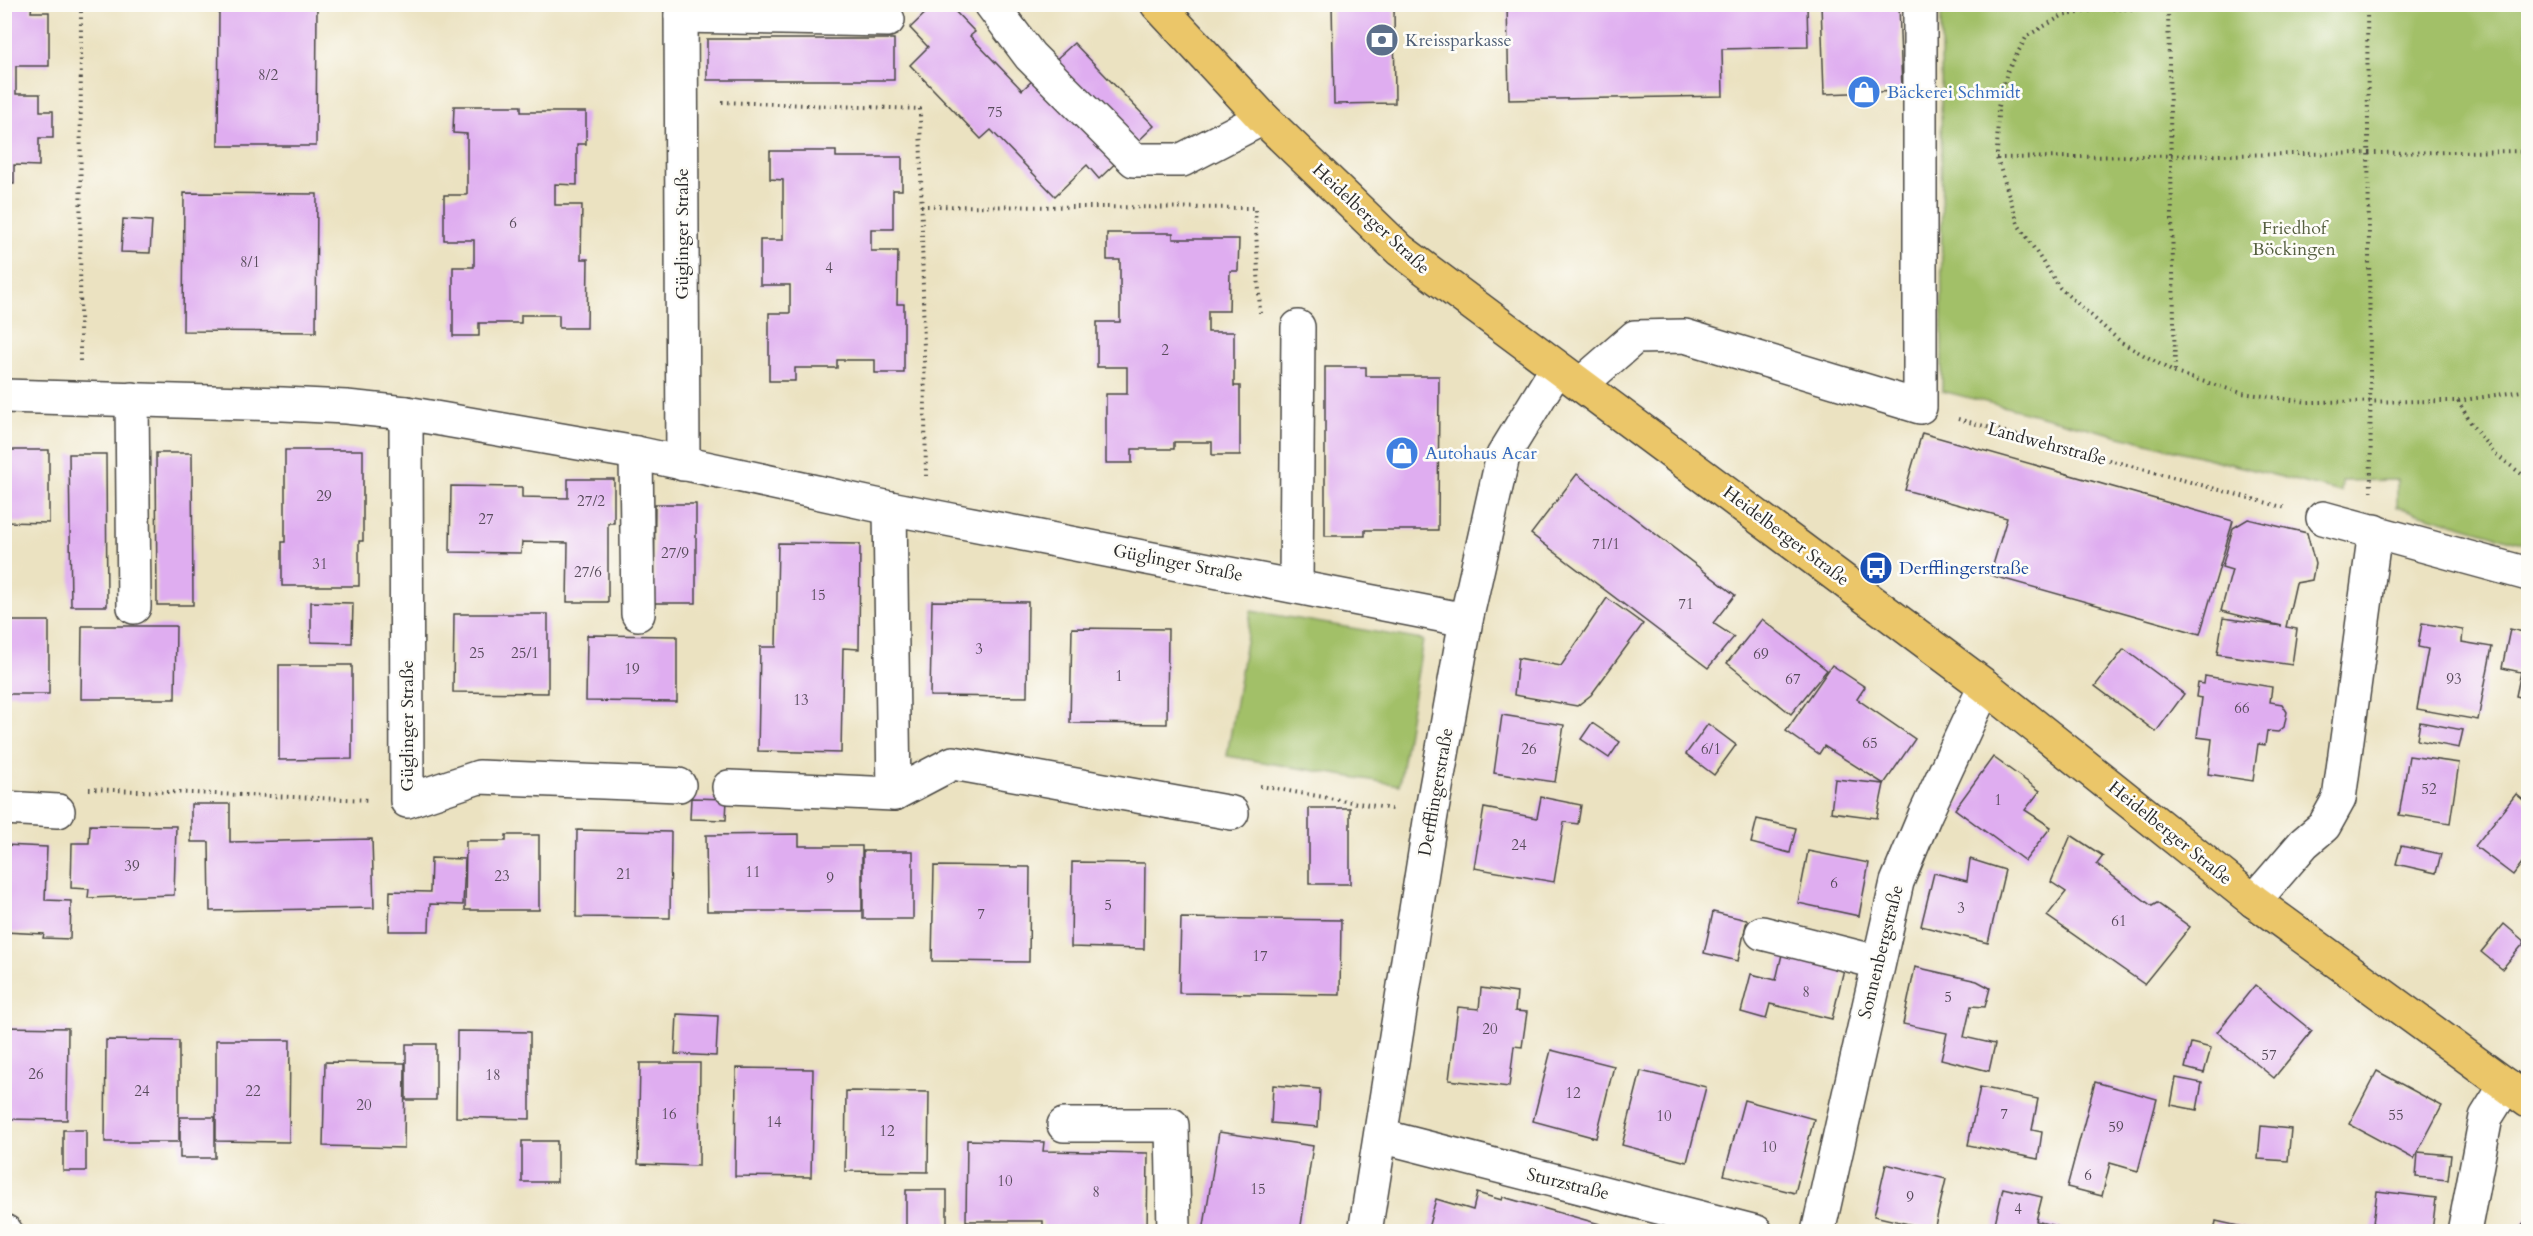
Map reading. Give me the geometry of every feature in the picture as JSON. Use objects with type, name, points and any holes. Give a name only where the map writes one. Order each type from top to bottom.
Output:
[{"type":"main road","name":"Heidelberger Straße","points":[[1157,4],[1263,118],[1400,250],[1985,686],[2254,901],[2518,1093]]},
{"type":"street","points":[[992,4],[1030,56],[1134,160],[1182,160],[1263,118]]},
{"type":"street","points":[[1569,376],[1635,337],[1685,336],[1920,407],[1920,4]]},
{"type":"street","name":"Güglinger Straße","points":[[681,10],[683,464]]},
{"type":"street","points":[[681,10],[888,20]]},
{"type":"street","points":[[1296,585],[1298,327]]},
{"type":"street","name":"Derfflingerstraße","points":[[1365,1232],[1431,815],[1466,620],[1503,456],[1569,376]]},
{"type":"street","name":"Güglinger Straße","points":[[4,396],[335,406],[406,413],[636,453],[890,508],[1296,585],[1466,620]]},
{"type":"street","points":[[132,399],[134,607]]},
{"type":"street","name":"Güglinger Straße","points":[[406,413],[407,801],[479,777],[679,785]]},
{"type":"street","points":[[636,453],[638,614]]},
{"type":"street","points":[[890,508],[894,794]]},
{"type":"street","points":[[2323,518],[2529,574]]},
{"type":"street","points":[[2254,901],[2304,843],[2324,826],[2340,799],[2375,531]]},
{"type":"street","name":"Sonnenbergstraße","points":[[1818,1232],[1877,962],[1897,882],[1925,815],[1985,686]]},
{"type":"street","points":[[729,787],[894,794],[953,763],[1232,813]]},
{"type":"street","points":[[4,808],[58,811]]},
{"type":"street","points":[[1762,933],[1877,962]]},
{"type":"street","points":[[2464,1232],[2486,1117],[2518,1093]]},
{"type":"street","points":[[1064,1125],[1172,1125],[1174,1232]]},
{"type":"street","name":"Sturzstraße","points":[[1381,1136],[1756,1232]]},
{"type":"path","points":[[80,398],[81,4]]},
{"type":"path","points":[[2179,4],[2168,9],[2099,9],[2062,16],[2027,36],[2007,72],[1998,107],[1997,158],[2019,226],[2060,288],[2121,342],[2175,374],[2242,393],[2307,402],[2369,402],[2458,401],[2529,390]]},
{"type":"path","points":[[2367,4],[2370,480],[2375,531]]},
{"type":"path","points":[[2168,9],[2175,374]]},
{"type":"path","points":[[682,101],[920,109],[927,515]]},
{"type":"path","points":[[1997,158],[2529,151]]},
{"type":"path","points":[[921,206],[1255,208],[1261,324],[1298,327]]},
{"type":"path","points":[[2458,401],[2474,428],[2494,453],[2529,479]]},
{"type":"path","name":"Landwehrstraße","points":[[1920,407],[1966,422],[2323,518]]},
{"type":"path","points":[[1232,813],[1240,783],[1431,815]]},
{"type":"path","points":[[58,811],[61,788],[407,801]]},
{"type":"green space","name":"Friedhof Böckingen","points":[[1941,5],[2528,5],[2528,545],[2397,507],[2397,480],[2342,481],[2341,492],[1942,391]]},
{"type":"green space","points":[[1251,611],[1423,640],[1399,785],[1227,756]]},
{"type":"building","points":[[4,4],[32,4],[31,12],[49,12],[49,66],[16,66],[16,94],[40,94],[40,111],[53,111],[53,138],[39,138],[39,166],[14,165],[14,184],[4,184]]},
{"type":"building","points":[[219,4],[317,4],[316,146],[218,146]]},
{"type":"building","points":[[935,4],[948,4],[975,32],[970,36],[1022,90],[1074,43],[1154,126],[1099,179],[1087,165],[1055,196],[991,130],[981,139],[910,65],[928,47],[910,28]]},
{"type":"building","points":[[1332,4],[1394,4],[1395,103],[1334,104]]},
{"type":"building","points":[[1507,4],[1807,4],[1808,47],[1722,49],[1723,96],[1509,100]]},
{"type":"building","points":[[1821,4],[1899,4],[1902,91],[1824,94]]},
{"type":"building","points":[[707,39],[894,39],[894,80],[707,80]]},
{"type":"building","points":[[454,106],[521,106],[521,112],[586,112],[586,144],[577,144],[577,185],[555,184],[555,205],[582,205],[581,259],[588,259],[587,328],[559,328],[559,315],[521,315],[521,323],[479,323],[479,336],[453,336],[453,267],[474,267],[474,240],[444,240],[444,195],[467,195],[467,134],[453,133]]},
{"type":"building","points":[[770,151],[836,151],[836,157],[902,157],[902,190],[893,190],[893,229],[871,229],[871,251],[898,251],[897,304],[904,304],[904,373],[875,373],[875,360],[837,360],[837,368],[795,368],[795,381],[769,381],[769,313],[790,313],[790,285],[760,285],[760,240],[783,240],[783,180],[770,179]]},
{"type":"building","points":[[184,193],[317,194],[316,332],[183,331]]},
{"type":"building","points":[[123,219],[152,221],[150,253],[121,252]]},
{"type":"building","points":[[1107,233],[1173,233],[1173,239],[1239,239],[1238,271],[1230,271],[1229,311],[1208,311],[1208,332],[1234,332],[1234,386],[1240,386],[1240,455],[1212,455],[1212,442],[1174,442],[1174,449],[1132,449],[1132,463],[1106,463],[1106,394],[1127,394],[1127,367],[1097,367],[1097,322],[1120,322],[1120,260],[1107,260]]},
{"type":"building","name":"Autohaus Acar","points":[[1325,367],[1366,367],[1366,376],[1439,376],[1438,530],[1365,530],[1365,536],[1325,536]]},
{"type":"building","points":[[1922,433],[2233,521],[2200,634],[1990,575],[2007,518],[1905,490]]},
{"type":"building","points":[[4,450],[49,450],[49,523],[4,522]]},
{"type":"building","points":[[285,450],[363,450],[363,541],[359,541],[359,586],[282,586],[282,542],[285,542]]},
{"type":"building","points":[[156,453],[192,453],[193,605],[157,605]]},
{"type":"building","points":[[69,454],[106,454],[107,606],[71,606]]},
{"type":"building","points":[[1577,474],[1735,595],[1713,623],[1734,637],[1708,668],[1531,534]]},
{"type":"building","points":[[568,479],[614,479],[614,523],[608,523],[608,602],[567,602],[568,543],[522,542],[521,553],[450,552],[451,486],[522,487],[522,497],[568,498]]},
{"type":"building","points":[[655,504],[696,504],[696,603],[654,603]]},
{"type":"building","points":[[2248,519],[2307,533],[2315,564],[2312,580],[2296,583],[2286,627],[2297,629],[2292,665],[2217,654],[2223,618],[2282,626],[2221,611],[2232,570],[2222,567],[2233,528]]},
{"type":"building","points":[[778,543],[860,544],[859,649],[843,648],[841,753],[758,751],[760,647],[776,647]]},
{"type":"building","points":[[1607,598],[1643,624],[1591,695],[1577,706],[1514,695],[1518,658],[1561,666]]},
{"type":"building","points":[[932,601],[1028,602],[1027,697],[930,696]]},
{"type":"building","points":[[311,602],[353,603],[352,643],[311,642]]},
{"type":"building","points":[[454,614],[548,614],[548,693],[453,692]]},
{"type":"building","points":[[1762,619],[1827,670],[1791,714],[1727,663]]},
{"type":"building","points":[[4,621],[49,621],[49,694],[4,694]]},
{"type":"building","points":[[2422,623],[2463,630],[2462,642],[2492,647],[2478,720],[2417,709],[2428,649],[2418,647]]},
{"type":"building","points":[[82,626],[176,626],[175,699],[81,699]]},
{"type":"building","points":[[1072,628],[1168,629],[1167,724],[1070,723]]},
{"type":"building","points":[[2510,629],[2528,633],[2528,699],[2516,696],[2521,672],[2502,668]]},
{"type":"building","points":[[587,635],[677,636],[677,702],[586,701]]},
{"type":"building","points":[[2124,649],[2184,694],[2156,732],[2095,686]]},
{"type":"building","points":[[279,665],[352,665],[352,759],[279,760]]},
{"type":"building","points":[[1832,665],[1865,687],[1857,699],[1915,739],[1884,784],[1824,746],[1819,754],[1786,731]]},
{"type":"building","points":[[2205,676],[2272,687],[2270,702],[2282,704],[2287,712],[2284,727],[2278,732],[2267,731],[2265,745],[2258,744],[2253,781],[2208,774],[2212,739],[2197,737],[2202,698],[2196,697],[2198,683],[2204,684]]},
{"type":"building","points":[[1502,715],[1564,725],[1555,782],[1494,773]]},
{"type":"building","points":[[2420,722],[2463,730],[2459,748],[2417,740]]},
{"type":"building","points":[[1592,723],[1620,742],[1609,758],[1581,739]]},
{"type":"building","points":[[1708,724],[1736,745],[1714,775],[1686,754]]},
{"type":"building","points":[[2409,756],[2459,763],[2450,823],[2399,815]]},
{"type":"building","points":[[1993,757],[2040,791],[2025,810],[2051,827],[2025,861],[1955,809]]},
{"type":"building","points":[[1835,779],[1884,784],[1877,818],[1831,812]]},
{"type":"building","points":[[2516,794],[2528,804],[2528,855],[2513,875],[2475,846]]},
{"type":"building","points":[[1541,797],[1581,805],[1578,824],[1564,822],[1554,882],[1474,868],[1484,808],[1537,818]]},
{"type":"building","points":[[691,798],[727,799],[726,820],[690,819]]},
{"type":"building","points":[[191,804],[230,804],[230,842],[372,839],[374,908],[210,911],[209,842],[191,842]]},
{"type":"building","points":[[1309,808],[1350,808],[1350,884],[1309,884]]},
{"type":"building","points":[[1757,819],[1796,828],[1790,853],[1751,843]]},
{"type":"building","points":[[90,825],[176,826],[174,895],[88,898],[89,889],[71,888],[72,843],[89,843]]},
{"type":"building","points":[[577,830],[671,832],[670,918],[576,917]]},
{"type":"building","points":[[799,834],[799,846],[862,846],[862,911],[707,911],[706,835]]},
{"type":"building","points":[[506,835],[539,835],[539,910],[465,910],[466,841],[506,841]]},
{"type":"building","points":[[2071,835],[2103,856],[2097,864],[2152,906],[2157,903],[2190,927],[2144,984],[2047,916],[2066,892],[2051,882]]},
{"type":"building","points":[[4,845],[47,847],[45,900],[71,901],[70,939],[43,938],[44,934],[4,932]]},
{"type":"building","points":[[2401,846],[2441,854],[2436,873],[2396,864]]},
{"type":"building","points":[[863,851],[913,851],[913,919],[863,919]]},
{"type":"building","points":[[1808,851],[1869,863],[1859,916],[1798,903]]},
{"type":"building","points":[[431,858],[465,859],[463,905],[430,904],[429,931],[389,931],[390,891],[430,892]]},
{"type":"building","points":[[1970,859],[2005,870],[1988,943],[1921,926],[1934,873],[1967,881]]},
{"type":"building","points":[[1072,862],[1145,863],[1144,949],[1071,947]]},
{"type":"building","points":[[934,866],[1030,867],[1029,962],[932,961]]},
{"type":"building","points":[[1713,912],[1747,920],[1738,961],[1704,953]]},
{"type":"building","points":[[1181,918],[1341,920],[1340,995],[1179,993]]},
{"type":"building","points":[[2504,924],[2525,942],[2502,969],[2481,952]]},
{"type":"building","points":[[1783,950],[1845,965],[1832,1019],[1770,1004],[1766,1019],[1741,1012],[1751,974],[1776,980]]},
{"type":"building","points":[[1915,967],[1977,981],[1990,988],[1985,1007],[1971,1006],[1964,1037],[1995,1044],[1989,1071],[1941,1059],[1947,1033],[1903,1024]]},
{"type":"building","points":[[2255,985],[2312,1031],[2274,1078],[2217,1032]]},
{"type":"building","points":[[1481,988],[1517,993],[1515,1011],[1527,1012],[1522,1047],[1514,1046],[1509,1087],[1449,1080],[1458,1007],[1479,1009]]},
{"type":"building","points":[[677,1014],[718,1016],[716,1056],[675,1054]]},
{"type":"building","points":[[4,1027],[68,1028],[67,1120],[4,1119]]},
{"type":"building","points":[[457,1031],[530,1032],[530,1119],[456,1117]]},
{"type":"building","points":[[106,1040],[179,1041],[179,1142],[105,1142]]},
{"type":"building","points":[[216,1040],[290,1040],[289,1142],[216,1141]]},
{"type":"building","points":[[2191,1043],[2211,1048],[2204,1073],[2185,1068]]},
{"type":"building","points":[[406,1044],[436,1044],[436,1100],[406,1100]]},
{"type":"building","points":[[1551,1050],[1614,1066],[1596,1138],[1533,1121]]},
{"type":"building","points":[[325,1062],[405,1063],[404,1148],[323,1146]]},
{"type":"building","points":[[640,1063],[700,1063],[699,1166],[638,1164]]},
{"type":"building","points":[[736,1068],[813,1069],[811,1177],[735,1176]]},
{"type":"building","points":[[1641,1071],[1706,1087],[1687,1162],[1622,1145]]},
{"type":"building","points":[[2377,1071],[2442,1106],[2414,1159],[2349,1124]]},
{"type":"building","points":[[2176,1078],[2202,1083],[2197,1110],[2171,1105]]},
{"type":"building","points":[[2095,1082],[2157,1099],[2138,1171],[2110,1163],[2102,1196],[2067,1187]]},
{"type":"building","points":[[1273,1085],[1320,1089],[1318,1127],[1271,1123]]},
{"type":"building","points":[[1980,1087],[2038,1099],[2032,1130],[2042,1132],[2038,1159],[1968,1145]]},
{"type":"building","points":[[846,1091],[929,1092],[928,1172],[845,1171]]},
{"type":"building","points":[[1744,1100],[1814,1119],[1795,1193],[1724,1175]]},
{"type":"building","points":[[180,1117],[215,1117],[215,1158],[180,1158]]},
{"type":"building","points":[[2261,1126],[2291,1129],[2288,1161],[2258,1159]]},
{"type":"building","points":[[63,1130],[86,1130],[86,1171],[63,1171]]},
{"type":"building","points":[[1219,1132],[1313,1146],[1300,1232],[1203,1232]]},
{"type":"building","points":[[967,1140],[1044,1142],[1043,1151],[1148,1153],[1147,1232],[1043,1231],[1043,1221],[966,1221]]},
{"type":"building","points":[[522,1141],[557,1141],[557,1182],[522,1182]]},
{"type":"building","points":[[2418,1152],[2451,1155],[2448,1180],[2416,1177]]},
{"type":"building","points":[[1886,1164],[1946,1179],[1934,1230],[1874,1216]]},
{"type":"building","points":[[2003,1188],[2042,1197],[2036,1221],[2063,1228],[2062,1232],[1993,1232]]},
{"type":"building","points":[[906,1190],[947,1190],[947,1229],[906,1229]]},
{"type":"building","points":[[2377,1191],[2436,1198],[2432,1232],[2372,1232]]},
{"type":"building","points":[[1477,1193],[1502,1200],[1503,1197],[1600,1224],[1598,1232],[1427,1232],[1436,1199],[1473,1210]]},
{"type":"building","points":[[2528,1217],[2528,1232],[2524,1232],[2520,1228]]},
{"type":"building","points":[[2216,1221],[2261,1231],[2261,1232],[2214,1232]]},
{"type":"place","name":"Kreissparkasse","points":[[1382,40]]},
{"type":"place","name":"Bäckerei Schmidt","points":[[1864,92]]},
{"type":"place","name":"Autohaus Acar","points":[[1402,453]]},
{"type":"place","name":"Derfflingerstraße","points":[[1876,568]]}]
